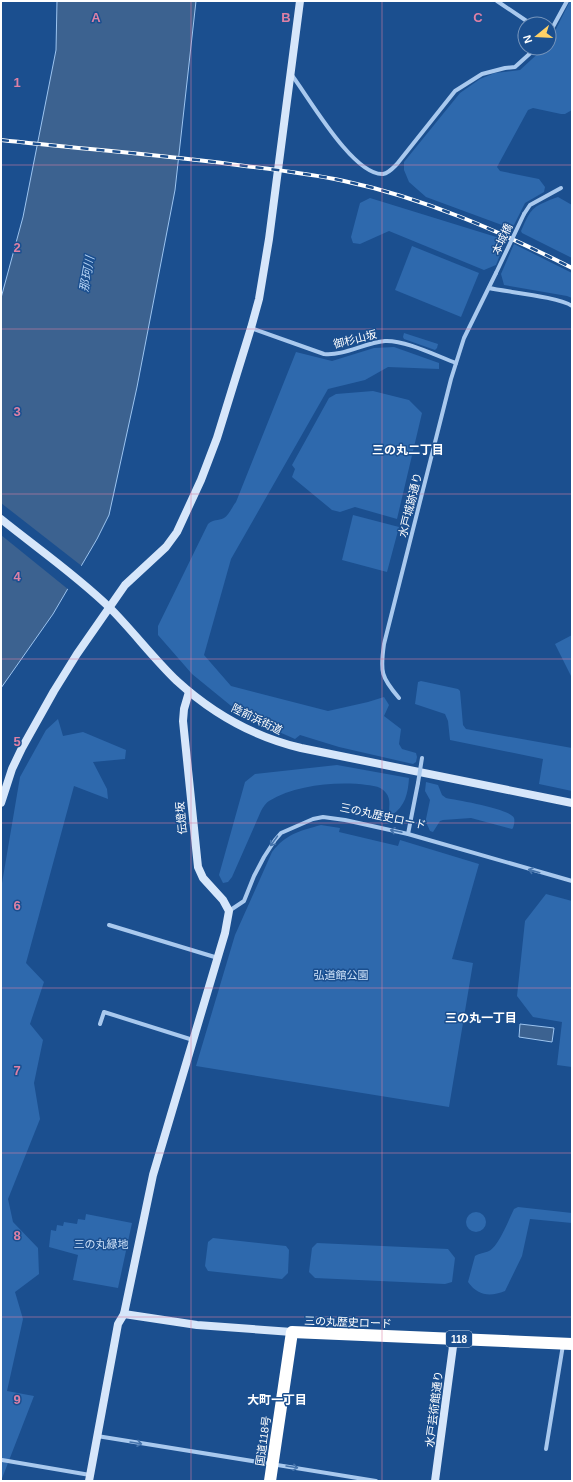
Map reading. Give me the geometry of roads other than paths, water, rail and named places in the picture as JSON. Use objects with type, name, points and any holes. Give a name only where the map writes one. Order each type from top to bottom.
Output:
[{"type":"highway","name":"三の丸歴史ロード","points":[[292,1332],[568,1343]]},
{"type":"highway","name":"国道118号","points":[[270,1481],[292,1332]]},
{"type":"street","points":[[1,803],[12,768],[22,748],[76,654],[125,584],[166,547],[177,532],[202,480],[217,438],[259,299],[269,239],[300,1]]},
{"type":"street","points":[[557,19],[567,1]]},
{"type":"street","points":[[497,2],[519,16]]},
{"type":"street","points":[[290,72],[318,115],[346,149],[359,163],[376,173],[381,174],[386,173],[397,164],[455,91],[482,74],[515,67],[527,56]]},
{"type":"street","name":"本城橋","points":[[489,288],[524,214],[530,205],[561,188]]},
{"type":"street","points":[[489,288],[569,303],[572,306]]},
{"type":"street","name":"水戸城跡通り","points":[[399,698],[387,683],[383,674],[382,661],[384,644],[456,363],[464,338],[489,288]]},
{"type":"street","name":"御杉山坂","points":[[251,328],[324,354],[332,355],[368,344],[385,341],[402,343],[456,363]]},
{"type":"street","name":"陸前浜街道","points":[[1,519],[81,582],[109,607],[189,692],[241,726],[284,744],[572,803]]},
{"type":"street","name":"伝燈坂","points":[[189,692],[184,709],[183,721],[198,867],[202,878],[222,900],[229,911]]},
{"type":"street","points":[[408,834],[422,756]]},
{"type":"street","name":"三の丸歴史ロード","points":[[229,911],[244,901],[254,876],[275,840],[281,833],[323,817],[345,820],[408,834],[572,881]]},
{"type":"street","points":[[2,1460],[90,1478],[118,1324],[124,1314],[152,1175],[218,958],[229,911]]},
{"type":"street","points":[[109,925],[218,958]]},
{"type":"street","points":[[100,1024],[104,1012],[193,1040]]},
{"type":"street","name":"三の丸歴史ロード","points":[[124,1314],[197,1325],[292,1332]]},
{"type":"street","name":"水戸芸術館通り","points":[[435,1481],[454,1339]]},
{"type":"street","points":[[546,1449],[568,1343]]},
{"type":"street","points":[[97,1436],[376,1481]]},
{"type":"water","name":"那珂川","points":[[57,1],[196,1],[175,190],[137,387],[109,515],[97,539],[53,614],[1,688],[1,298],[23,217],[56,50]]},
{"type":"water","points":[[520,1024],[554,1028],[552,1042],[519,1037]]},
{"type":"railway","points":[[1,140],[215,162],[294,172],[344,181],[374,188],[432,206],[461,217],[517,241],[572,268]]},
{"type":"district","name":"三の丸二丁目","points":[[408,450]]},
{"type":"district","name":"三の丸一丁目","points":[[481,1018]]},
{"type":"district","name":"大町一丁目","points":[[277,1400]]},
{"type":"park label","name":"弘道館公園","points":[[341,975]]},
{"type":"park label","name":"三の丸緑地","points":[[101,1244]]}]
